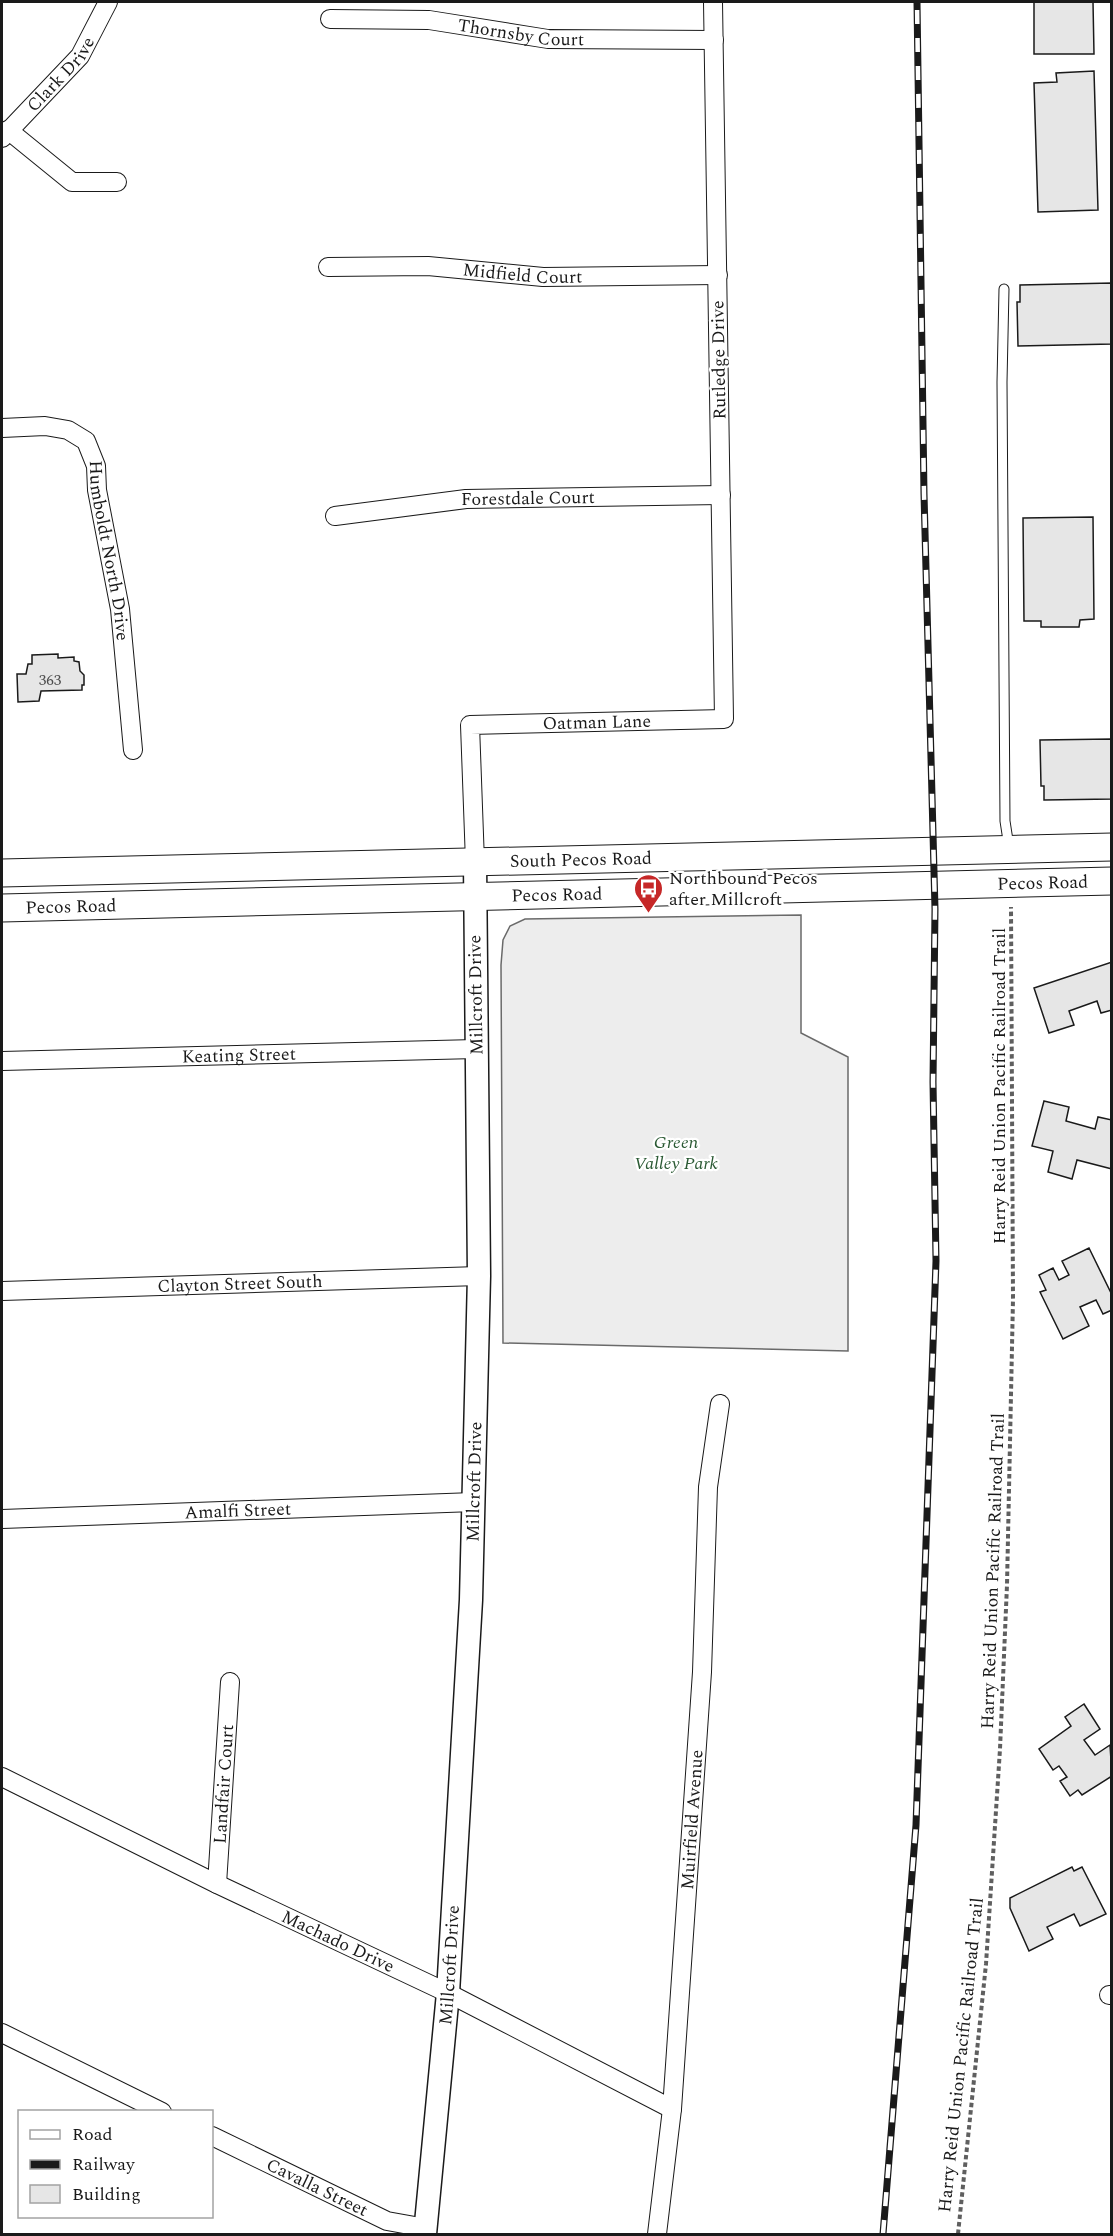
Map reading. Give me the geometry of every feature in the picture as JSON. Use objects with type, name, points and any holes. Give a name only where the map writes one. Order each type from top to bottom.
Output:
[{"type":"main road","name":"South Pecos Road","points":[[301,867],[1112,847]]},
{"type":"main road","name":"Pecos Road","points":[[2,873],[301,867]]},
{"type":"main road","name":"Pecos Road","points":[[2,908],[1112,881]]},
{"type":"street","name":"Clark Drive","points":[[5,134],[81,56],[108,2]]},
{"type":"street","name":"Rutledge Drive","points":[[714,2],[724,719]]},
{"type":"street","name":"Thornsby Court","points":[[330,19],[429,20],[548,39],[714,40]]},
{"type":"street","points":[[5,134],[72,182],[117,182]]},
{"type":"street","name":"Midfield Court","points":[[328,267],[428,266],[543,277],[718,275]]},
{"type":"street","name":"Humboldt North Drive","points":[[2,428],[45,426],[68,430],[86,441],[96,466],[97,490],[120,609],[133,750]]},
{"type":"street","name":"Forestdale Court","points":[[335,516],[466,499],[721,495]]},
{"type":"street","name":"Oatman Lane","points":[[470,725],[724,719]]},
{"type":"street","name":"Millcroft Drive","points":[[425,2231],[448,1993],[461,1798],[474,1502],[479,1276],[475,862],[470,725]]},
{"type":"street","name":"Keating Street","points":[[2,1061],[476,1049]]},
{"type":"street","name":"Clayton Street South","points":[[2,1291],[479,1276]]},
{"type":"street","name":"Muirfield Avenue","points":[[657,2235],[672,2109],[702,1672],[708,1487],[720,1404]]},
{"type":"street","name":"Amalfi Street","points":[[2,1519],[474,1502]]},
{"type":"street","name":"Landfair Court","points":[[217,1884],[230,1682]]},
{"type":"street","name":"Machado Drive","points":[[2,1777],[217,1884],[448,1993],[672,2109]]},
{"type":"street","points":[[2,2033],[158,2110]]},
{"type":"street","name":"Cavalla Street","points":[[213,2136],[387,2221],[425,2231]]},
{"type":"lane","points":[[1004,289],[1002,403],[1005,810],[1010,849]]},
{"type":"path","name":"Harry Reid Union Pacific Railroad Trail","points":[[958,2235],[986,1964],[1000,1749],[1007,1584],[1014,1267],[1011,907]]},
{"type":"shaded area","name":"Green Valley Park","points":[[801,915],[801,1033],[848,1057],[848,1351],[503,1343],[501,965],[503,940],[510,926],[525,919]]},
{"type":"building","points":[[1034,2],[1093,2],[1094,54],[1034,54]]},
{"type":"building","points":[[1094,71],[1098,210],[1038,212],[1034,83],[1057,82],[1056,73]]},
{"type":"building","points":[[1112,283],[1112,344],[1018,346],[1017,302],[1020,302],[1020,285]]},
{"type":"building","points":[[1093,517],[1094,619],[1080,620],[1079,627],[1041,627],[1041,621],[1024,621],[1023,518]]},
{"type":"building","points":[[58,654],[58,658],[74,657],[74,661],[79,662],[80,671],[84,675],[82,690],[41,691],[39,701],[18,702],[17,674],[26,674],[28,664],[32,664],[32,655]]},
{"type":"building","points":[[1112,739],[1112,799],[1044,800],[1044,786],[1041,786],[1040,740]]},
{"type":"building","points":[[1112,962],[1112,1010],[1101,1013],[1097,1001],[1069,1011],[1074,1025],[1049,1033],[1034,988]]},
{"type":"building","points":[[1044,1101],[1069,1107],[1066,1121],[1095,1129],[1098,1117],[1112,1120],[1112,1169],[1077,1160],[1072,1179],[1048,1172],[1053,1151],[1032,1146]]},
{"type":"building","points":[[1089,1248],[1112,1295],[1112,1310],[1103,1314],[1096,1300],[1080,1307],[1089,1326],[1063,1339],[1040,1292],[1046,1290],[1039,1275],[1053,1268],[1059,1280],[1069,1275],[1062,1261]]},
{"type":"building","points":[[1084,1704],[1100,1729],[1084,1740],[1095,1755],[1110,1745],[1112,1776],[1082,1795],[1078,1790],[1070,1796],[1060,1781],[1067,1777],[1059,1766],[1053,1770],[1039,1749],[1071,1726],[1065,1717]]},
{"type":"building","points":[[1072,1867],[1074,1871],[1082,1867],[1106,1914],[1080,1926],[1074,1914],[1047,1927],[1053,1939],[1029,1951],[1010,1908],[1010,1898]]},
{"type":"railway","points":[[883,2234],[916,1825],[936,1261],[933,1082],[935,909],[924,494],[917,2]]},
{"type":"place","name":"Northbound Pecos after Millcroft","points":[[648,914]]}]
